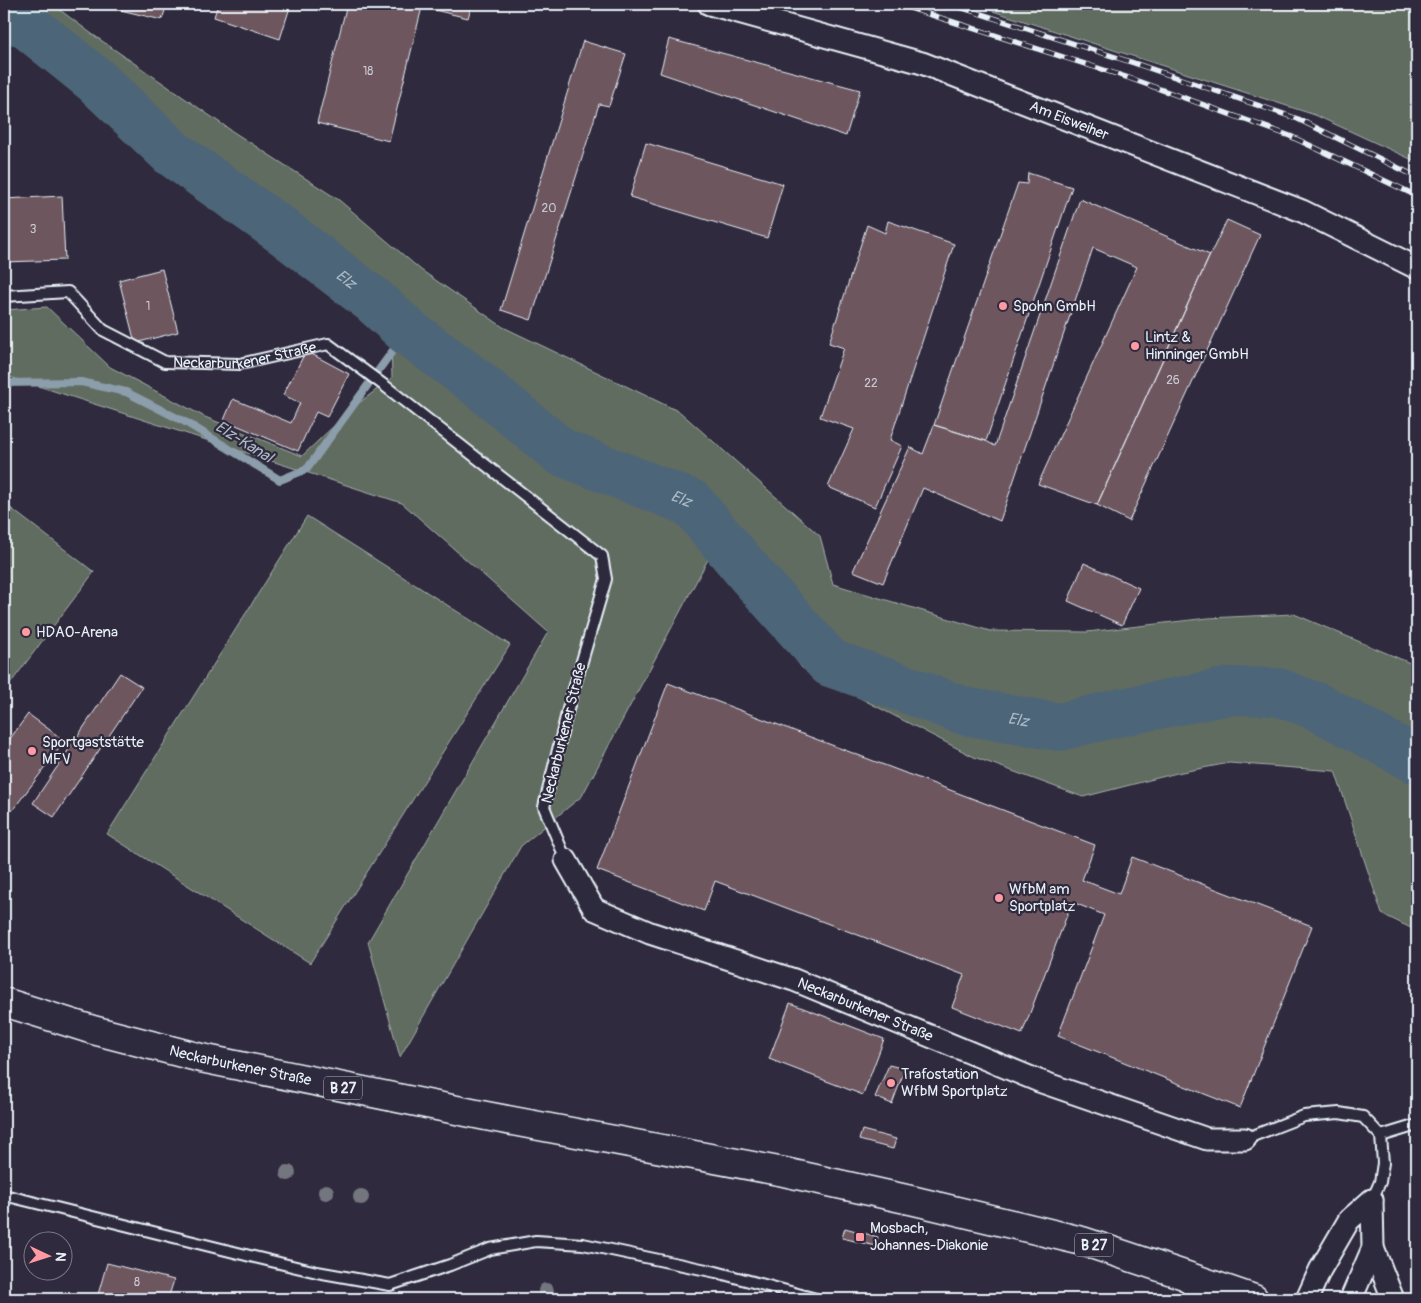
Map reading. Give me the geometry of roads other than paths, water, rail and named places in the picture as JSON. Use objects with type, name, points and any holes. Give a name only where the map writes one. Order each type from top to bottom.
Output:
[{"type":"main road","name":"Neckarburkener Straße","points":[[4,1002],[93,1030],[201,1058],[486,1116],[784,1172],[915,1200],[1082,1241],[1254,1299]]},
{"type":"street","name":"Am Eisweiher","points":[[709,4],[922,63],[1302,211],[1417,268]]},
{"type":"street","name":"Neckarburkener Straße","points":[[566,860],[594,909],[650,934],[794,980],[1039,1081],[1198,1136],[1207,1139],[1245,1139]]},
{"type":"street","points":[[1372,1200],[1373,1248],[1393,1299]]},
{"type":"street","points":[[1307,1299],[1320,1270],[1349,1220],[1372,1200]]},
{"type":"street","points":[[1351,1299],[1373,1248]]},
{"type":"street","name":"Neckarburkener Straße","points":[[1181,1274],[1204,1299]]},
{"type":"lane","name":"Neckarburkener Straße","points":[[4,296],[68,292],[103,330],[165,362],[240,364],[328,344],[385,386],[602,556],[606,579],[568,709],[544,807],[566,860]]},
{"type":"lane","name":"Neckarburkener Straße","points":[[1245,1139],[1304,1116],[1339,1113],[1363,1117],[1381,1136]]},
{"type":"lane","points":[[1372,1200],[1380,1182],[1383,1163],[1381,1136],[1417,1125]]},
{"type":"lane","points":[[4,1195],[250,1256],[390,1286],[490,1249],[536,1241],[583,1244],[716,1272],[816,1299]]},
{"type":"waterway","name":"Elz","points":[[4,14],[28,26],[95,80],[172,153],[285,233],[374,301],[407,331],[476,382],[561,452],[691,503],[752,576],[830,663],[964,711],[1059,727],[1122,712],[1230,691],[1278,692],[1318,707],[1417,760]]},
{"type":"waterway","name":"Elz-Kanal","points":[[4,383],[81,382],[126,392],[187,423],[280,480],[307,469],[407,331]]},
{"type":"railway","points":[[897,4],[1129,78],[1290,136],[1417,196]]},
{"type":"railway","points":[[950,4],[1134,63],[1298,119],[1417,177]]},
{"type":"place","name":"Spohn GmbH","points":[[1003,306]]},
{"type":"place","name":"Lintz & Hinninger GmbH","points":[[1135,346]]},
{"type":"place","name":"HDAO-Arena","points":[[26,632]]},
{"type":"place","name":"Sportgaststätte MFV","points":[[32,751]]},
{"type":"place","name":"WfbM am Sportplatz","points":[[999,898]]},
{"type":"place","name":"Trafostation WfbM Sportplatz","points":[[891,1083]]},
{"type":"place","name":"Mosbach, Johannes-Diakonie","points":[[860,1237]]}]
